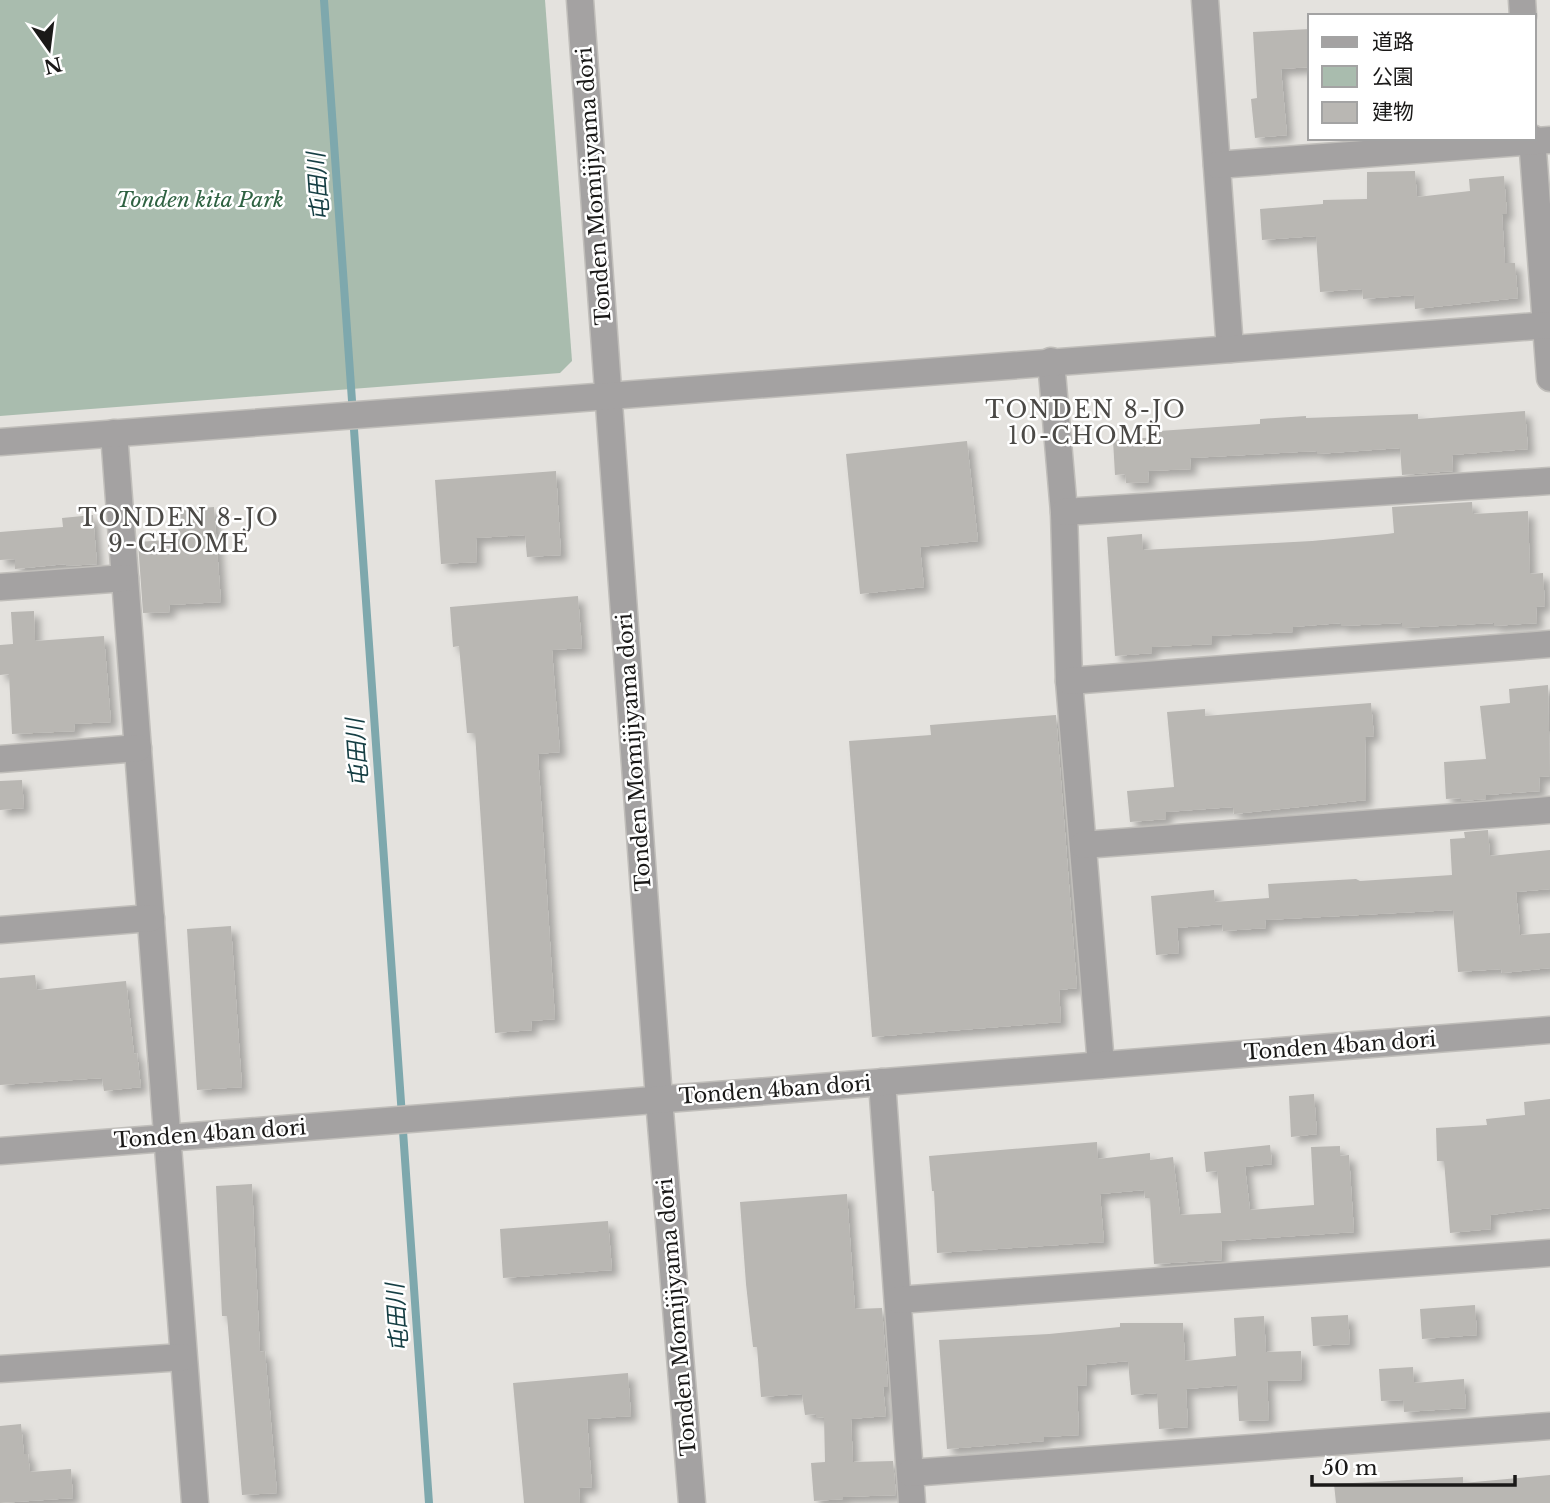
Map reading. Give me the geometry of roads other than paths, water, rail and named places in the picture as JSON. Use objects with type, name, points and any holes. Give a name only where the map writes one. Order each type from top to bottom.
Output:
[{"type":"street","name":"Tonden Momijiyama dori","points":[[580,0],[659,1099],[692,1503]]},
{"type":"street","points":[[1205,0],[1230,349]]},
{"type":"street","points":[[1217,165],[1538,140],[1550,377]]},
{"type":"street","points":[[0,442],[1548,325]]},
{"type":"street","points":[[1051,361],[1064,512],[1069,681],[1101,1065]]},
{"type":"street","points":[[114,433],[195,1503]]},
{"type":"street","points":[[1064,512],[1550,481]]},
{"type":"street","points":[[0,587],[125,578]]},
{"type":"street","points":[[1069,681],[1550,645]]},
{"type":"street","points":[[0,759],[138,748]]},
{"type":"street","points":[[1083,845],[1550,810]]},
{"type":"street","points":[[0,930],[151,918]]},
{"type":"street","name":"Tonden 4ban dori","points":[[0,1152],[1550,1030]]},
{"type":"street","points":[[882,1082],[912,1503]]},
{"type":"street","points":[[898,1300],[1550,1253]]},
{"type":"street","points":[[0,1369],[183,1357]]},
{"type":"street","points":[[910,1473],[1550,1426]]},
{"type":"waterway","name":"屯田川","points":[[324,0],[429,1503]]},
{"type":"district","name":"TONDEN 8-JO 10-CHOME","points":[[1086,423]]},
{"type":"district","name":"TONDEN 8-JO 9-CHOME","points":[[179,531]]},
{"type":"park label","name":"Tonden kita Park","points":[[200,200]]}]
